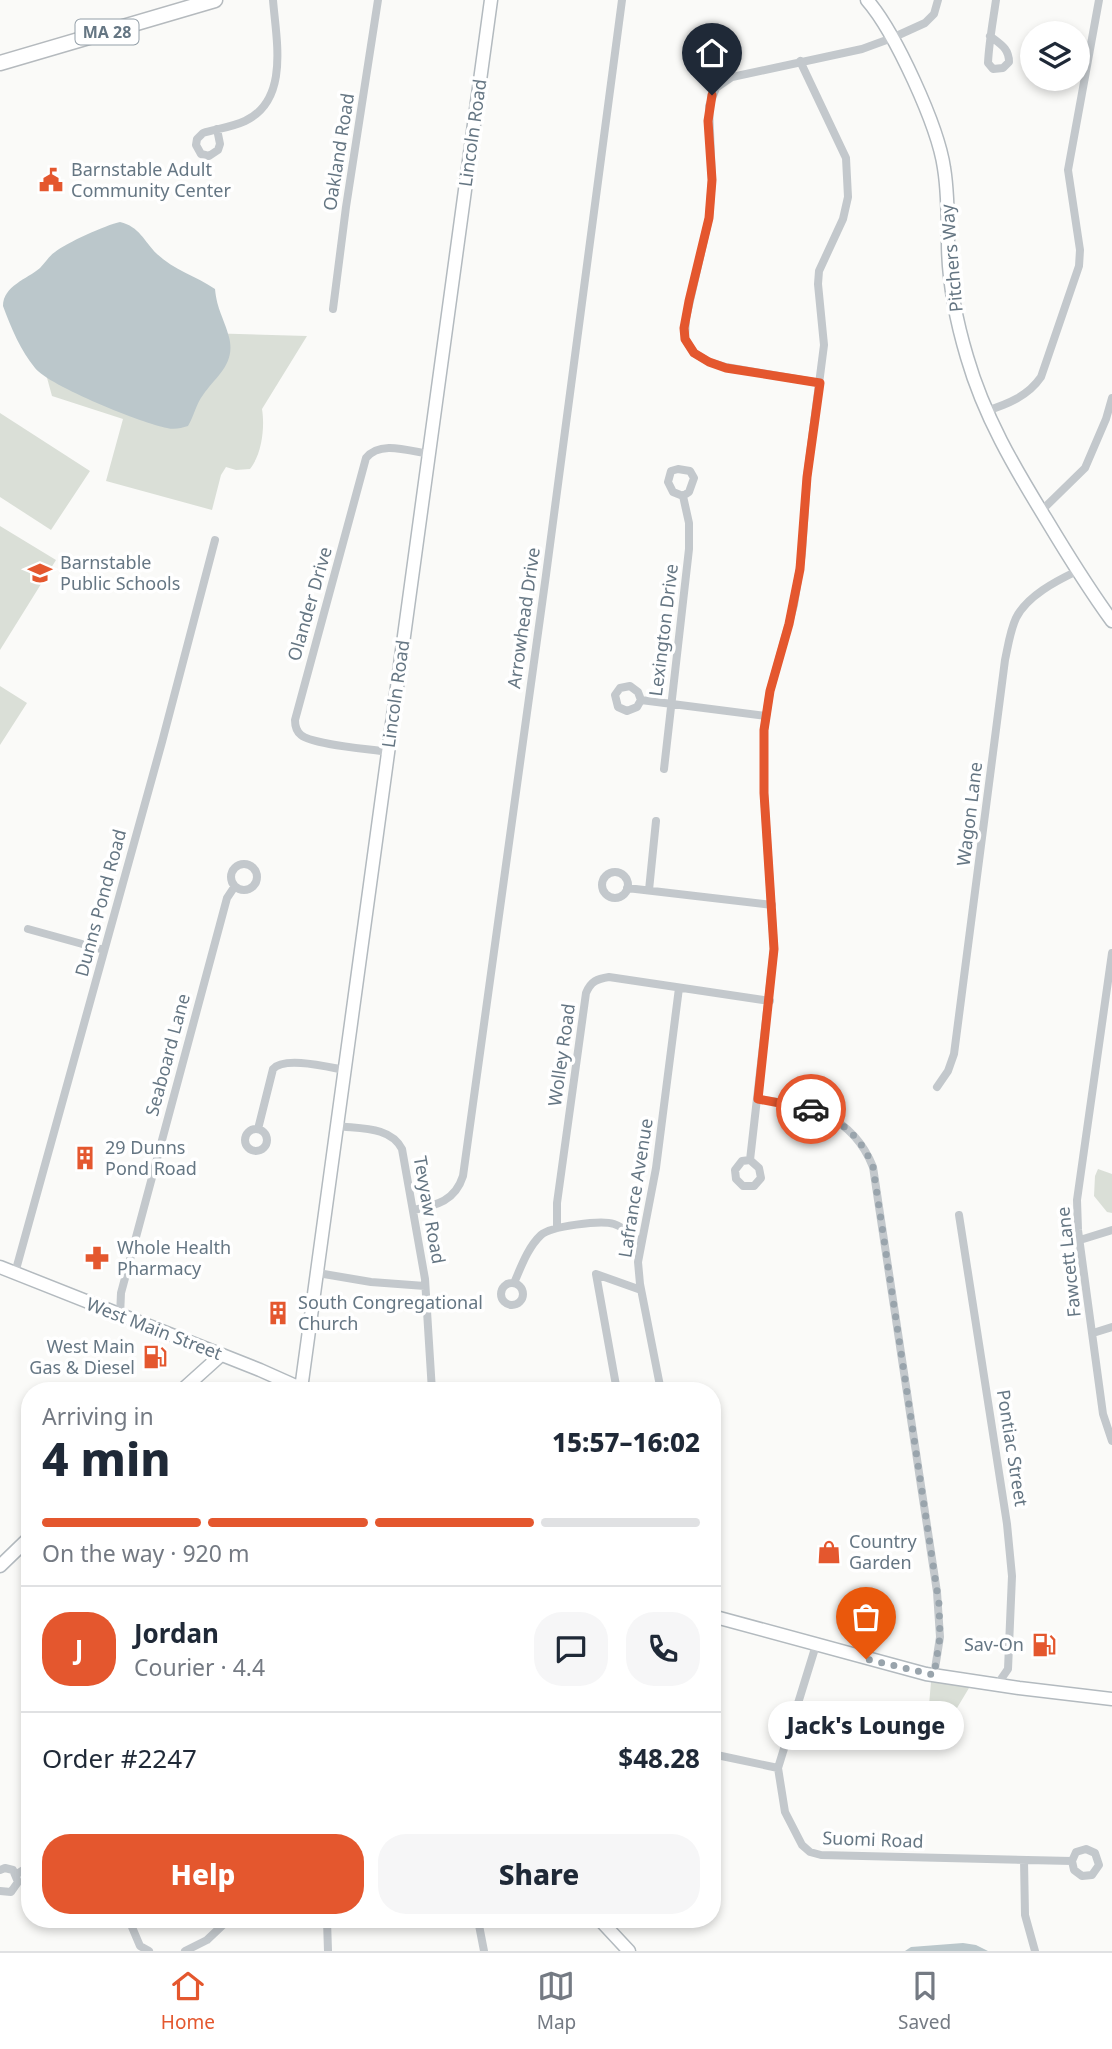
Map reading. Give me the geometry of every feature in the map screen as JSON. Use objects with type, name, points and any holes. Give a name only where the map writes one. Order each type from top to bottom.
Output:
[{"type":"main road","name":"MA 28","points":[[0,63],[215,0]]},
{"type":"street","points":[[218,129],[254,116],[265,105],[273,91],[277,65],[273,0]]},
{"type":"street","name":"Oakland Road","points":[[333,309],[378,0]]},
{"type":"street","name":"Lincoln Road","points":[[305,1382],[317,1273],[491,0]]},
{"type":"street","name":"Arrowhead Drive","points":[[414,1210],[451,1198],[459,1188],[463,1176],[622,0]]},
{"type":"street","name":"Pitchers Way","points":[[867,0],[884,22],[892,38],[922,102],[943,162],[954,304],[966,355],[986,411],[1010,460],[1041,512],[1112,621]]},
{"type":"street","points":[[820,383],[726,368],[704,360],[690,349],[684,332],[709,218],[712,180],[708,121],[712,95],[732,76],[862,49],[892,38],[925,23],[933,14],[938,0]]},
{"type":"street","points":[[990,36],[996,0]]},
{"type":"street","points":[[986,411],[1019,398],[1031,390],[1041,377],[1079,266],[1080,250],[1068,170],[1099,0]]},
{"type":"street","points":[[750,1160],[774,949],[764,793],[766,716],[800,569],[807,477],[824,345],[819,276],[845,211],[848,177],[842,149],[800,61]]},
{"type":"street","points":[[1041,512],[1085,468],[1112,398]]},
{"type":"street","name":"Olander Drive","points":[[388,752],[303,737],[296,729],[295,720],[366,458],[371,452],[381,448],[429,454]]},
{"type":"street","name":"Lexington Drive","points":[[664,769],[689,548],[689,523],[683,496]]},
{"type":"street","name":"Dunns Pond Road","points":[[15,1273],[215,540]]},
{"type":"street","name":"Wagon Lane","points":[[937,1087],[954,1054],[1011,630],[1019,612],[1031,600],[1060,579],[1077,571]]},
{"type":"street","points":[[640,701],[766,716]]},
{"type":"street","points":[[649,890],[656,821]]},
{"type":"street","name":"Seaboard Lane","points":[[120,1316],[121,1293],[136,1232],[227,898],[235,886]]},
{"type":"street","points":[[627,888],[772,905]]},
{"type":"street","points":[[28,929],[104,950]]},
{"type":"street","name":"Fawcett Lane","points":[[1112,953],[1078,1182],[1080,1240],[1105,1424],[1112,1441]]},
{"type":"street","name":"Wolley Road","points":[[557,1228],[557,1203],[586,993],[590,985],[598,979],[609,977],[770,1001]]},
{"type":"street","name":"Lafrance Avenue","points":[[659,1382],[638,1262],[656,1168],[679,988]]},
{"type":"street","points":[[258,1129],[273,1069],[277,1064],[288,1062],[345,1070]]},
{"type":"street","points":[[758,1099],[802,1106],[833,1118],[853,1133],[863,1145],[873,1167],[934,1561],[940,1637],[934,1675]]},
{"type":"street","name":"Tevyaw Road","points":[[337,1126],[388,1134],[397,1140],[402,1149],[425,1286],[431,1382]]},
{"type":"street","name":"Pontiac Street","points":[[959,1214],[1007,1524],[1012,1577],[1008,1669],[997,1685]]},
{"type":"street","points":[[514,1283],[536,1241],[545,1232],[557,1228],[599,1222],[613,1223],[641,1243]]},
{"type":"street","points":[[1080,1240],[1112,1230]]},
{"type":"street","name":"West Main Street","points":[[0,1267],[285,1382]]},
{"type":"street","points":[[317,1273],[371,1282],[425,1286]]},
{"type":"street","points":[[615,1382],[596,1274],[641,1290]]},
{"type":"street","points":[[1093,1332],[1112,1327]]},
{"type":"street","points":[[191,1382],[221,1355]]},
{"type":"street","points":[[0,1566],[21,1546]]},
{"type":"street","points":[[721,1619],[934,1675],[1112,1699]]},
{"type":"street","name":"Suomi Road","points":[[816,1645],[778,1768],[786,1812],[802,1845],[814,1854],[1072,1861]]},
{"type":"street","points":[[721,1756],[778,1768]]},
{"type":"street","points":[[1024,1860],[1025,1915],[1035,1951]]},
{"type":"street","points":[[0,1870],[10,1869],[16,1874],[18,1882],[15,1889],[0,1891]]},
{"type":"street","points":[[16,1874],[21,1871]]},
{"type":"street","points":[[132,1928],[140,1946],[149,1951]]},
{"type":"street","points":[[185,1951],[207,1940],[220,1928]]},
{"type":"street","points":[[327,1928],[328,1951]]},
{"type":"street","points":[[480,1928],[484,1951]]},
{"type":"street","points":[[607,1928],[629,1951]]},
{"type":"shaded area","points":[[120,222],[137,231],[164,260],[215,289],[229,337],[230,355],[224,369],[201,399],[188,426],[170,429],[155,425],[77,394],[44,376],[25,354],[3,306],[11,288],[40,268],[55,252],[86,235]]},
{"type":"shaded area","points":[[21,283],[205,333],[307,336],[262,409],[262,440],[254,463],[250,469],[236,470],[226,467],[221,475],[212,510],[106,481],[123,419],[52,396]]},
{"type":"shaded area","points":[[0,413],[90,471],[51,530],[0,497]]},
{"type":"shaded area","points":[[0,526],[56,560],[0,650]]},
{"type":"shaded area","points":[[0,686],[27,703],[0,745]]},
{"type":"shaded area","points":[[1098,1169],[1112,1174],[1112,1213],[1107,1212],[1094,1196]]},
{"type":"shaded area","points":[[931,1682],[969,1688],[957,1708],[929,1705]]},
{"type":"shaded area","points":[[963,1943],[988,1951],[905,1951],[911,1947]]},
{"type":"way so far","points":[[811,1109],[833,1118],[853,1133],[863,1145],[873,1167],[939,1604],[940,1637],[934,1675],[866,1659]]},
{"type":"place","name":"Barnstable Adult Community Center","points":[[51,180]]},
{"type":"place","name":"Barnstable Public Schools","points":[[40,573]]},
{"type":"place","name":"29 Dunns Pond Road","points":[[85,1158]]},
{"type":"place","name":"Whole Health Pharmacy","points":[[97,1258]]},
{"type":"place","name":"South Congregational Church","points":[[278,1313]]},
{"type":"place","name":"West Main Gas & Diesel","points":[[155,1357]]},
{"type":"place","name":"Country Garden","points":[[829,1552]]},
{"type":"place","name":"Sav-On","points":[[1044,1645]]},
{"type":"place","name":"Jack's Lounge","points":[[866,1659]]},
{"type":"route","points":[[712,95],[708,121],[712,180],[709,218],[689,301],[684,328],[685,339],[698,357],[726,368],[820,383],[807,477],[800,569],[789,624],[770,691],[764,730],[764,793],[774,919],[774,961],[758,1099],[811,1109]]}]
